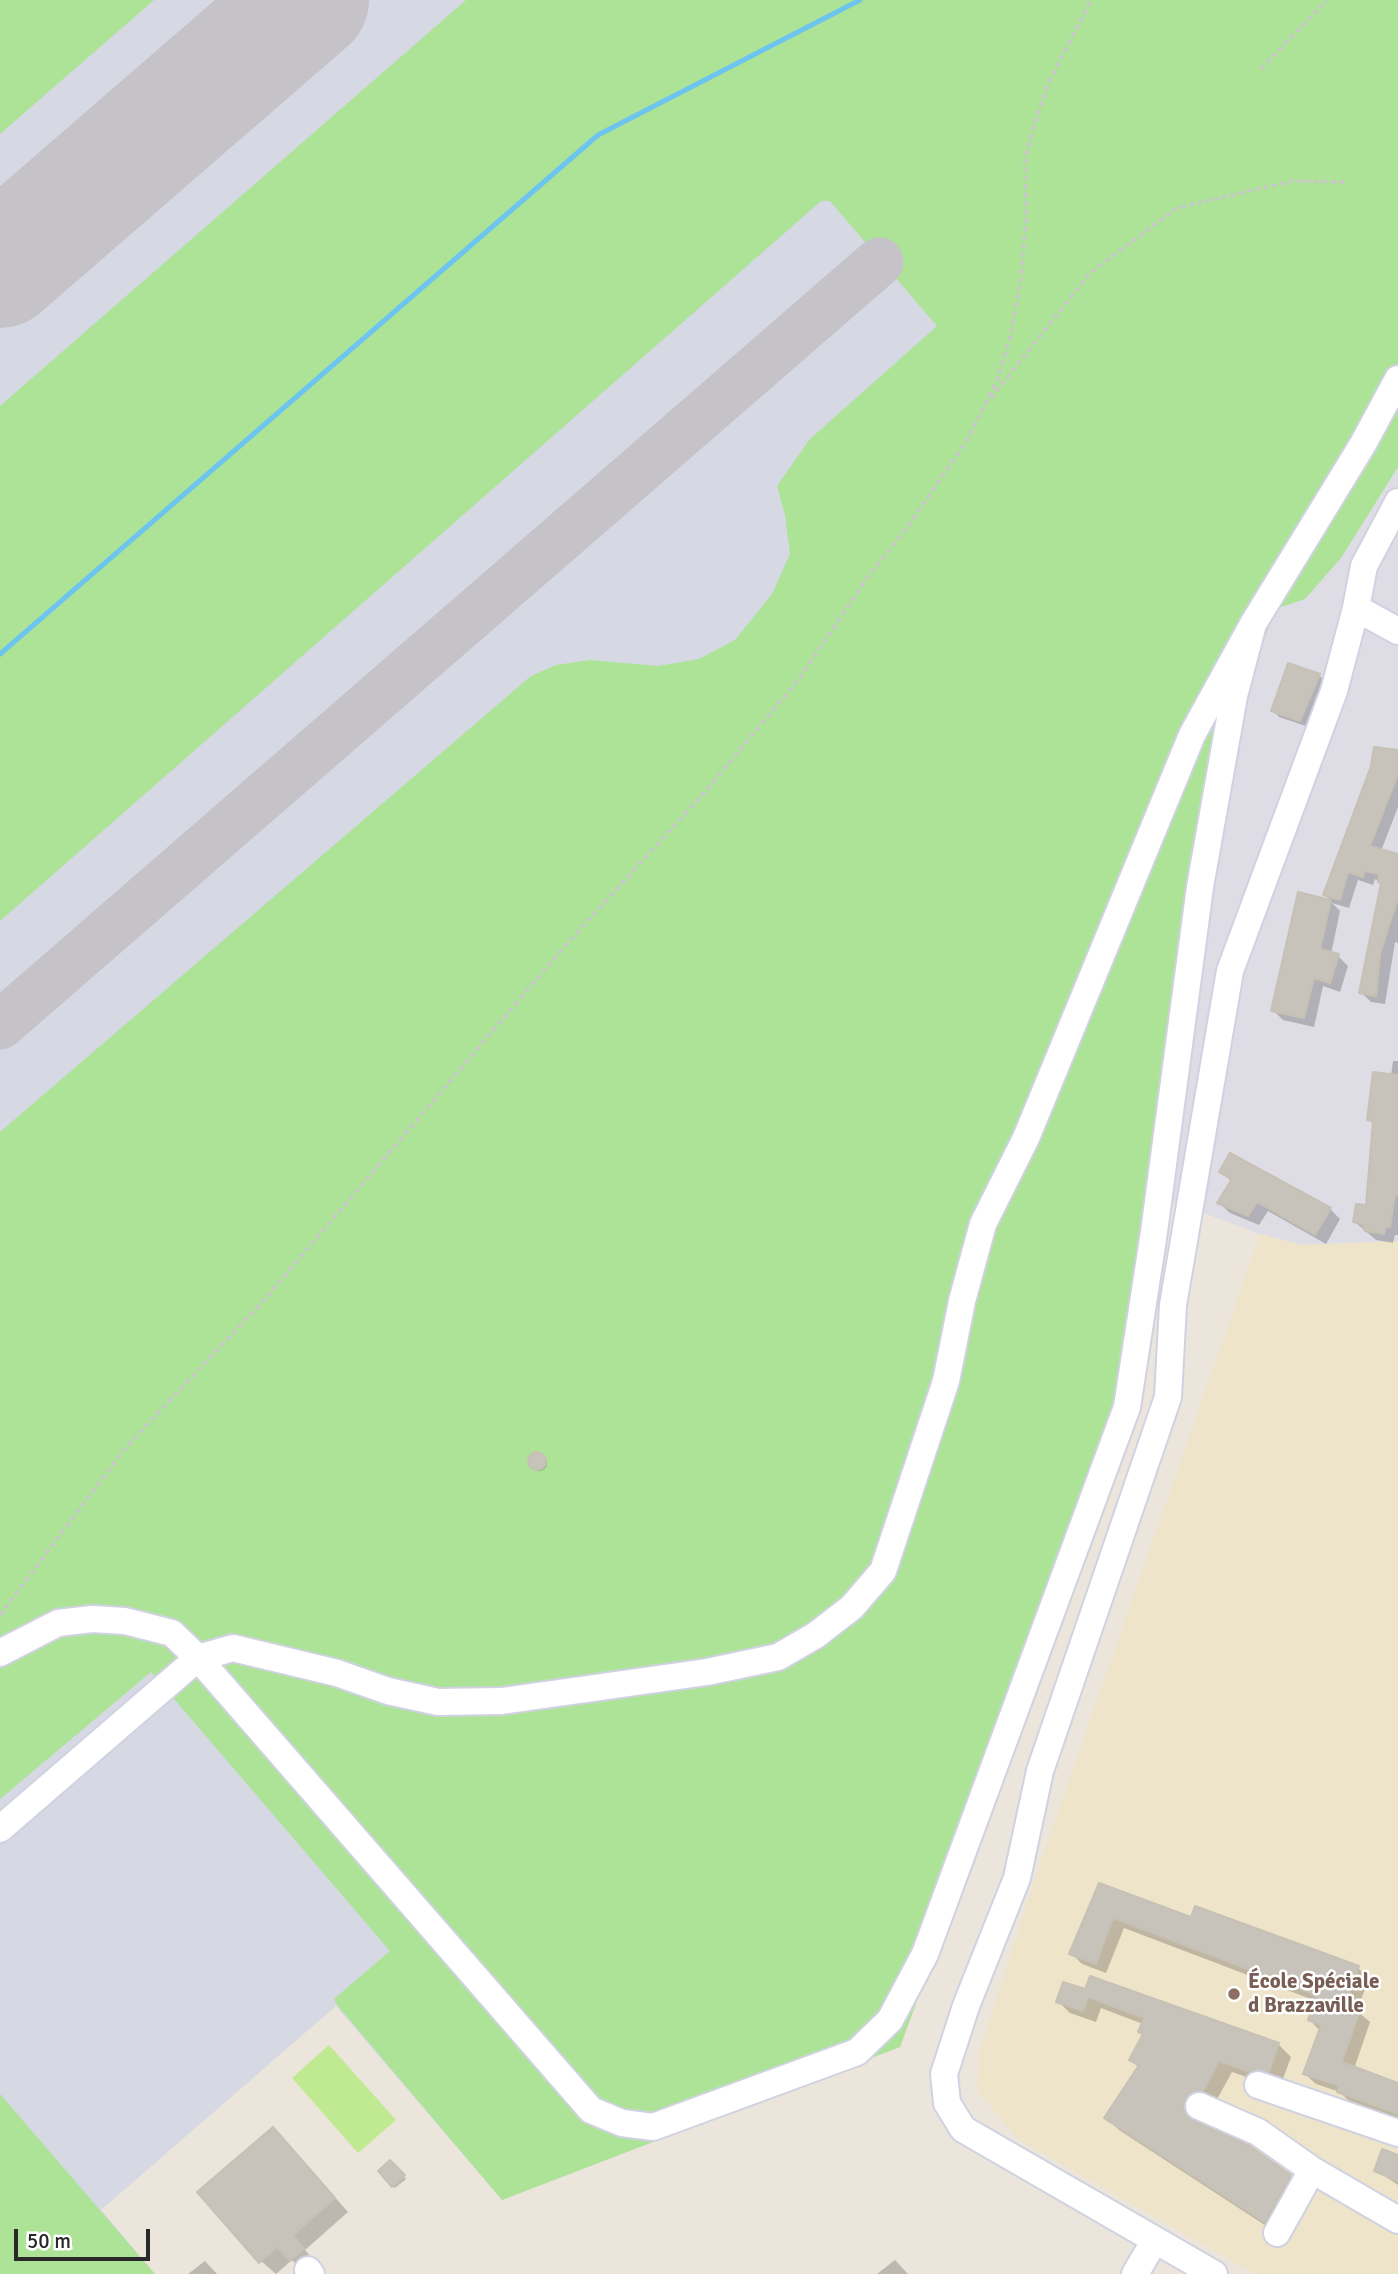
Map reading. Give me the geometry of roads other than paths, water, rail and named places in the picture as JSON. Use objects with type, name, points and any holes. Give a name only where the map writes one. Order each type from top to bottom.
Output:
[{"type":"street","points":[[0,1829],[198,1658],[233,1648],[314,1666],[388,1691],[438,1702],[502,1701],[707,1672],[779,1657],[816,1635],[852,1607],[883,1571],[946,1381],[962,1301],[983,1224],[1026,1138],[1192,736],[1253,624],[1363,444],[1398,379]]},
{"type":"street","points":[[1214,2274],[1179,2265],[1155,2240],[963,2129],[947,2103],[944,2074],[966,2007],[1017,1878],[1040,1771],[1168,1397],[1173,1305],[1230,971],[1334,691],[1364,566],[1398,502]]},
{"type":"street","points":[[1356,608],[1398,631]]},
{"type":"street","points":[[0,1653],[58,1623],[92,1619],[125,1621],[172,1633],[198,1658],[591,2110],[622,2123],[653,2127],[857,2052],[890,2020],[925,1954],[1127,1407],[1154,1232],[1200,887],[1234,696],[1253,624]]},
{"type":"street","points":[[1258,2085],[1398,2133]]},
{"type":"street","points":[[1199,2106],[1258,2132],[1312,2170],[1398,2220]]},
{"type":"street","points":[[1277,2233],[1312,2170]]},
{"type":"street","points":[[1135,2274],[1155,2240]]},
{"type":"waterway","points":[[0,654],[598,135],[860,0]]},
{"type":"place","name":"École Spéciale d Brazzaville","points":[[1234,1994]]}]
